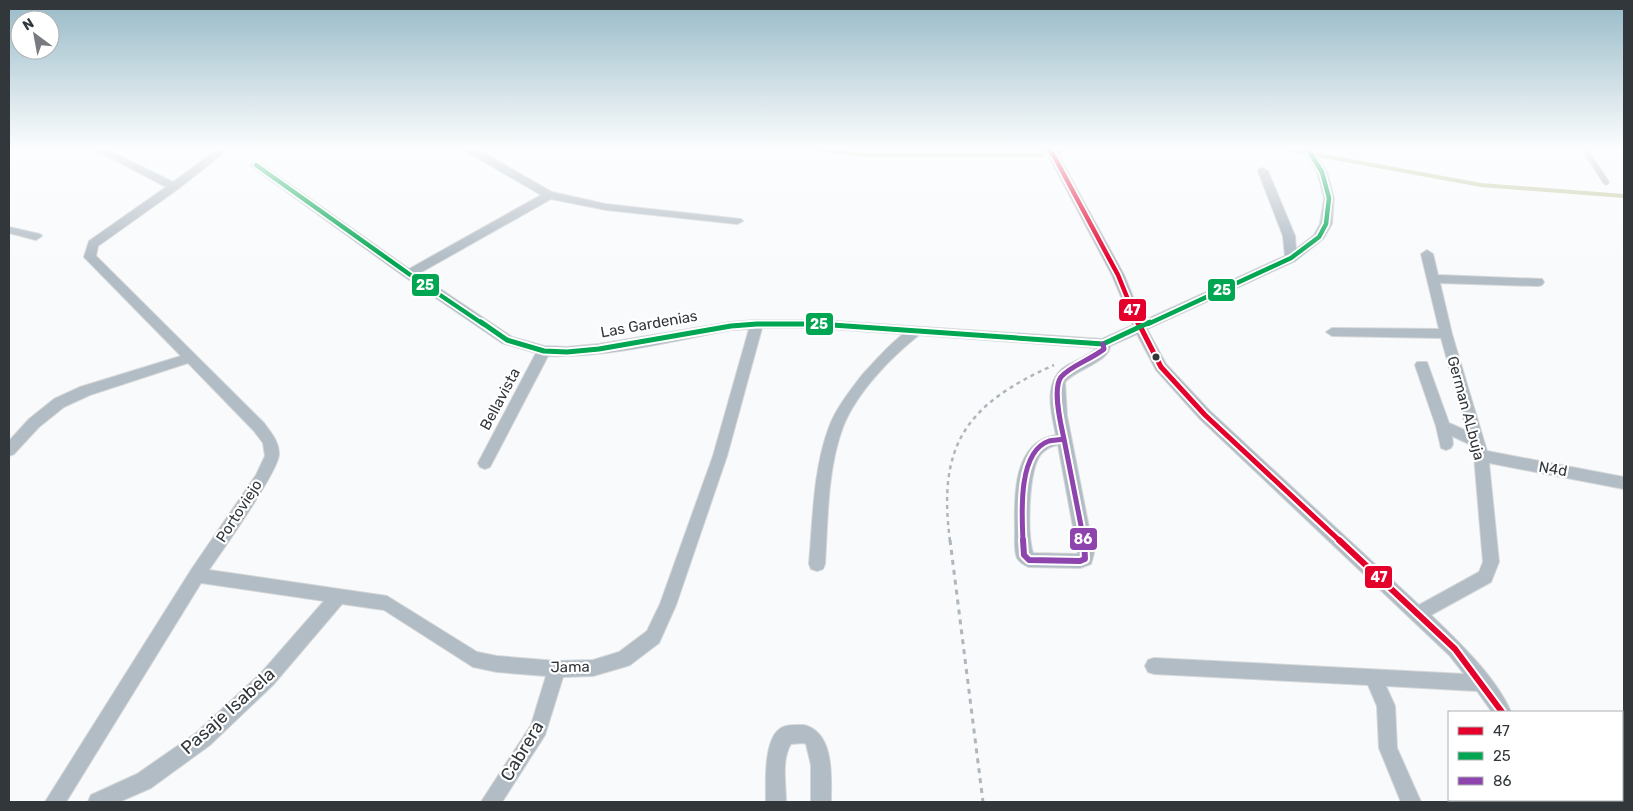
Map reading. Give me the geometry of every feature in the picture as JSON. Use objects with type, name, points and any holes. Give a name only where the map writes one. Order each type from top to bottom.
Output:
[{"type":"street","name":"Las Gardenias","points":[[285,186],[409,274],[507,340],[544,351],[567,352],[599,349],[722,328],[758,324],[818,324],[1104,344]]},
{"type":"street","points":[[533,186],[549,195],[606,207],[737,221]]},
{"type":"street","points":[[1070,186],[1118,275],[1140,328],[1161,367],[1180,390],[1455,649],[1501,711]]},
{"type":"street","points":[[1269,186],[1289,236],[1291,258]]},
{"type":"street","points":[[1064,439],[1054,438],[1043,443],[1030,459],[1023,489],[1024,555],[1029,560],[1080,561],[1085,559],[1086,553],[1064,439],[1057,388],[1060,378],[1097,356],[1104,349],[1104,344],[1291,258],[1319,237],[1326,224],[1329,212],[1326,186]]},
{"type":"street","name":"Portoviejo","points":[[55,802],[197,575],[262,478],[272,456],[270,442],[259,428],[90,257],[90,249],[93,244],[174,187]]},
{"type":"street","points":[[409,274],[549,195]]},
{"type":"street","points":[[9,230],[36,236]]},
{"type":"street","name":"German ALbuja","points":[[1418,614],[1486,577],[1491,562],[1479,449],[1446,334],[1427,254]]},
{"type":"street","points":[[1433,279],[1538,282]]},
{"type":"street","name":"Jama","points":[[197,575],[387,603],[473,659],[497,664],[557,669],[593,668],[624,658],[653,637],[668,605],[720,456],[758,324]]},
{"type":"street","points":[[817,564],[825,470],[836,426],[846,407],[873,373],[896,346],[917,330]]},
{"type":"street","points":[[1332,332],[1446,334]]},
{"type":"street","name":"Bellavista","points":[[484,463],[544,351]]},
{"type":"street","points":[[9,450],[34,423],[59,403],[85,391],[189,358]]},
{"type":"street","points":[[1422,365],[1443,426],[1446,444]]},
{"type":"street","name":"N4d","points":[[1443,426],[1479,449],[1624,482]]},
{"type":"street","name":"Pasaje Isabela","points":[[98,802],[144,781],[203,738],[267,678],[339,595]]},
{"type":"street","points":[[1154,666],[1482,683]]},
{"type":"street","name":"Cabrera","points":[[491,802],[539,729],[557,669]]},
{"type":"street","points":[[1373,677],[1386,706],[1388,748],[1411,802]]},
{"type":"street","points":[[776,802],[778,750],[782,740],[786,735],[806,734],[814,740],[820,751],[821,802]]},
{"type":"path","points":[[983,802],[948,527],[948,488],[951,462],[958,442],[970,420],[987,402],[1008,388],[1057,364]]},
{"type":"waterway","points":[[1492,186],[1624,196]]},
{"type":"transit line","name":"25","points":[[285,186],[409,274],[507,340],[544,351],[567,352],[599,349],[731,326],[757,324],[818,324],[1103,344],[1291,258],[1319,237],[1326,224],[1329,198],[1326,186]]},
{"type":"transit line","name":"47","points":[[1070,186],[1118,275],[1140,328],[1161,367],[1205,415],[1455,649],[1501,711]]},
{"type":"transit line","name":"86","points":[[1064,439],[1047,441],[1036,451],[1028,465],[1024,483],[1023,522],[1024,555],[1029,560],[1080,561],[1085,559],[1086,553],[1064,439],[1061,426],[1058,389],[1061,377],[1099,353],[1104,349],[1103,344]]}]
